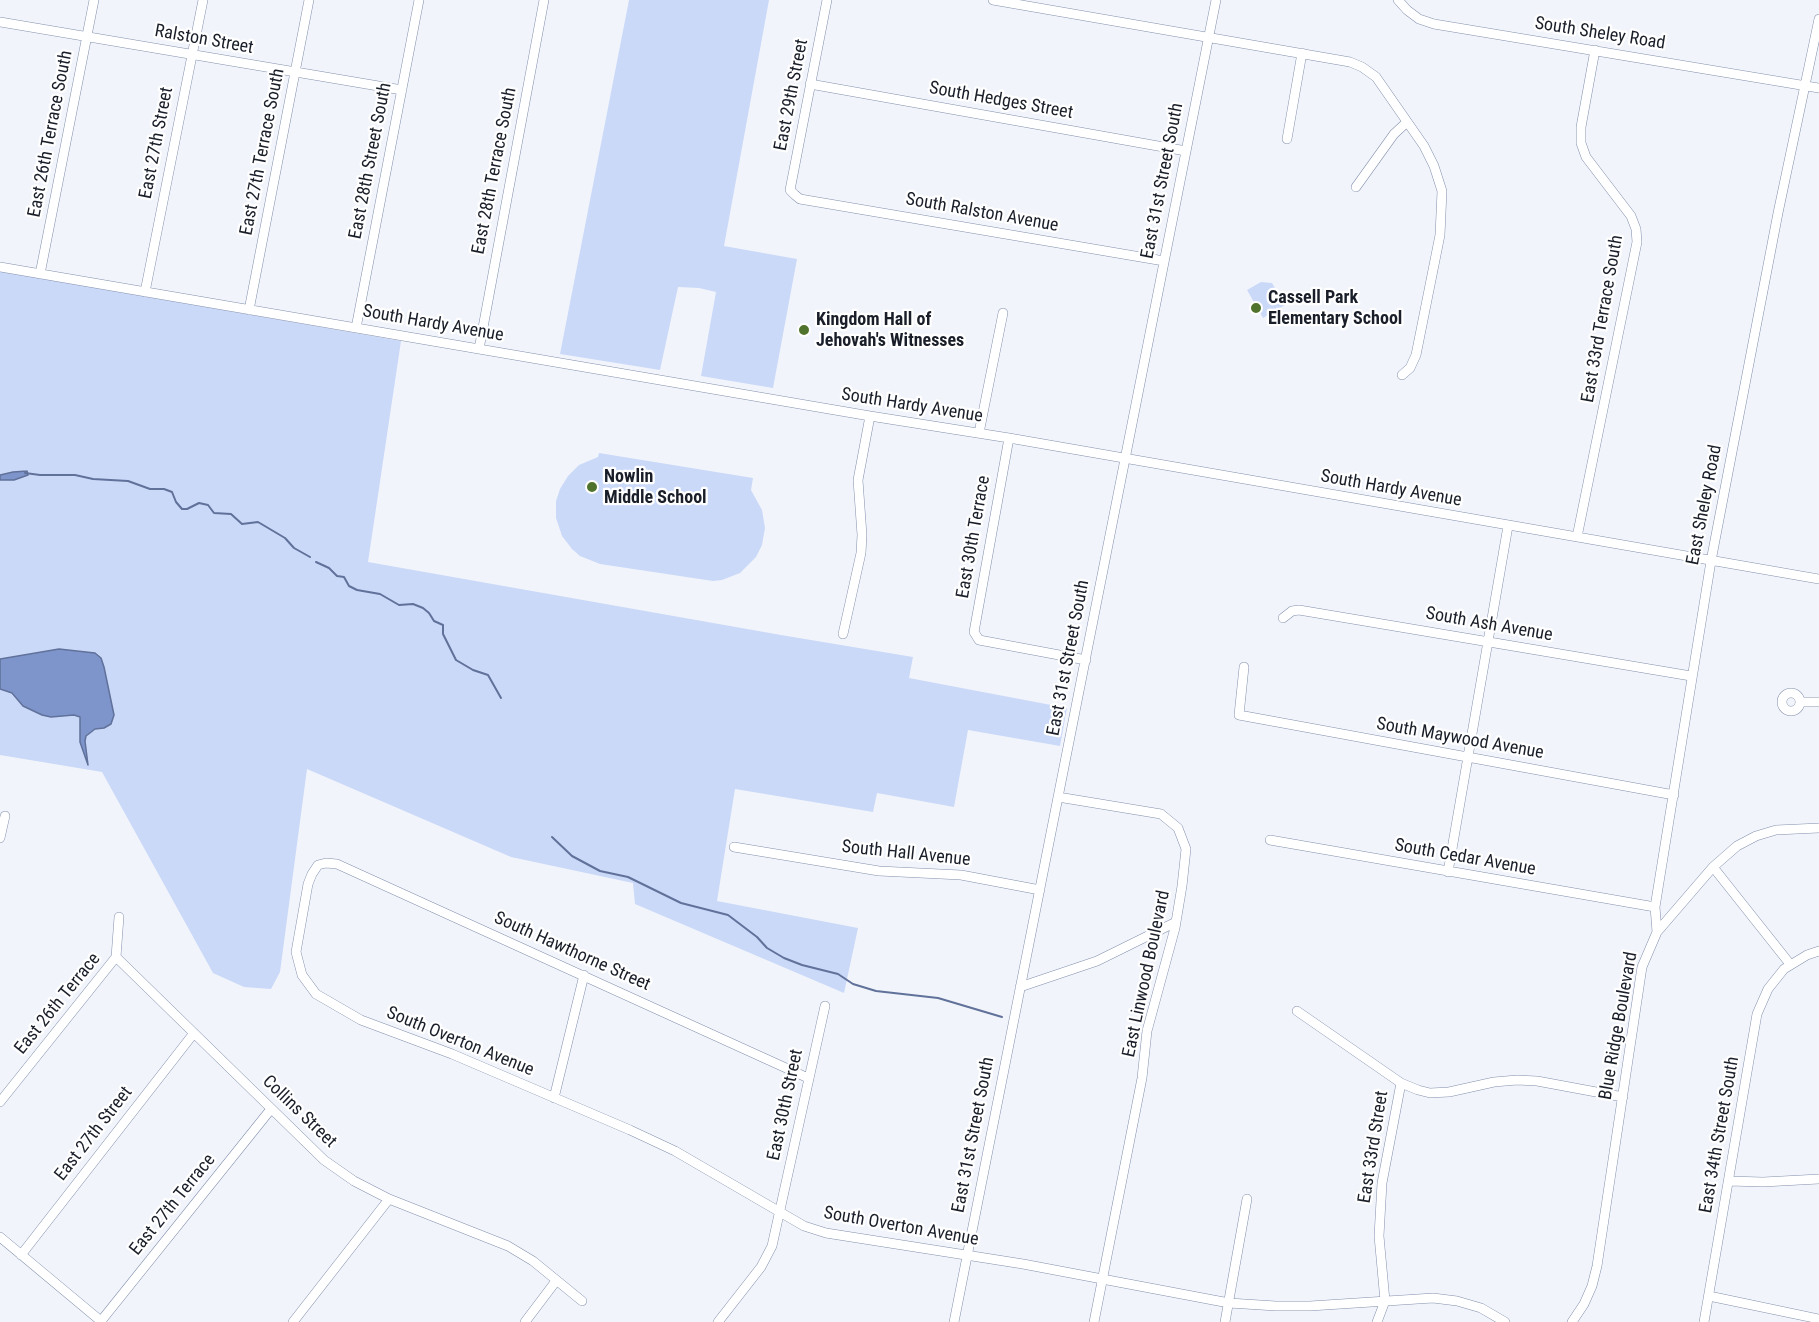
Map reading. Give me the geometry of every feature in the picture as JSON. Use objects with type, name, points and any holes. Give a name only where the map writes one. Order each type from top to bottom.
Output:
[{"type":"street","name":"East 26th Terrace South","points":[[40,274],[94,0]]},
{"type":"street","name":"East 27th Street","points":[[145,292],[203,0]]},
{"type":"street","name":"East 27th Terrace South","points":[[249,310],[309,0]]},
{"type":"street","name":"East 28th Street South","points":[[356,328],[419,0]]},
{"type":"street","name":"East 28th Terrace South","points":[[479,348],[544,0]]},
{"type":"street","name":"East 29th Street","points":[[795,195],[790,190],[827,0]]},
{"type":"street","points":[[993,0],[1350,62],[1376,77],[1424,147],[1434,166],[1442,196],[1440,234],[1416,355],[1410,368],[1402,375]]},
{"type":"street","name":"East 31st Street South","points":[[954,1322],[1216,0]]},
{"type":"street","name":"South Sheley Road","points":[[1398,0],[1419,19],[1434,24],[1819,88]]},
{"type":"street","points":[[1805,86],[1819,19]]},
{"type":"street","name":"Ralston Street","points":[[0,22],[402,90]]},
{"type":"street","name":"East 33rd Terrace South","points":[[1577,537],[1637,242],[1636,229],[1631,216],[1586,157],[1581,142],[1581,127],[1595,50]]},
{"type":"street","points":[[1287,139],[1302,53]]},
{"type":"street","name":"South Hedges Street","points":[[810,84],[1186,151]]},
{"type":"street","name":"East Sheley Road","points":[[1657,932],[1655,907],[1711,561],[1805,86]]},
{"type":"street","points":[[1356,187],[1372,163],[1407,122]]},
{"type":"street","name":"South Ralston Avenue","points":[[795,195],[800,199],[1164,261]]},
{"type":"street","name":"South Hardy Avenue","points":[[0,267],[980,433],[1819,579]]},
{"type":"street","points":[[980,433],[1003,313]]},
{"type":"street","points":[[843,634],[861,553],[858,480],[870,416]]},
{"type":"street","name":"East 30th Terrace","points":[[1009,438],[974,632],[980,640],[1086,660]]},
{"type":"street","points":[[1448,872],[1508,526]]},
{"type":"street","name":"South Ash Avenue","points":[[1283,618],[1292,611],[1299,610],[1691,676]]},
{"type":"street","name":"South Maywood Avenue","points":[[1244,667],[1239,715],[1674,795]]},
{"type":"street","points":[[1800,702],[1819,702]]},
{"type":"street","name":"East Linwood Boulevard","points":[[1058,797],[1150,811],[1170,820],[1183,838],[1186,849],[1176,922],[1166,970],[1148,1031],[1142,1078],[1094,1322]]},
{"type":"street","points":[[0,838],[4,816]]},
{"type":"street","name":"Blue Ridge Boulevard","points":[[1572,1322],[1584,1305],[1597,1266],[1642,967],[1657,932],[1713,867],[1737,846],[1756,836],[1785,829],[1819,828]]},
{"type":"street","name":"South Cedar Avenue","points":[[1270,840],[1655,907]]},
{"type":"street","name":"South Hall Avenue","points":[[734,847],[879,870],[961,875],[1040,890]]},
{"type":"street","name":"South Hawthorne Street","points":[[306,982],[298,964],[296,940],[308,884],[320,864],[337,864],[808,1078]]},
{"type":"street","points":[[1713,867],[1790,964],[1819,951]]},
{"type":"street","name":"East 26th Terrace","points":[[0,1102],[116,957],[119,917]]},
{"type":"street","points":[[1020,987],[1097,961],[1176,922]]},
{"type":"street","name":"Collins Street","points":[[116,957],[324,1160],[354,1181],[389,1199],[508,1246],[532,1261],[582,1301]]},
{"type":"street","name":"East 34th Street South","points":[[1704,1322],[1757,1014],[1768,989],[1790,964]]},
{"type":"street","points":[[555,1098],[584,975]]},
{"type":"street","name":"South Overton Avenue","points":[[306,982],[316,994],[361,1020],[452,1054],[675,1151],[804,1226],[826,1233],[1229,1303],[1276,1306],[1418,1298],[1457,1301],[1481,1308],[1505,1322]]},
{"type":"street","name":"East 30th Street","points":[[718,1322],[761,1267],[772,1246],[825,1005]]},
{"type":"street","points":[[1297,1011],[1401,1083],[1430,1093],[1449,1092],[1494,1082],[1517,1080],[1537,1081],[1623,1097]]},
{"type":"street","name":"East 27th Street","points":[[21,1255],[194,1033]]},
{"type":"street","name":"East 33rd Street","points":[[1377,1322],[1385,1301],[1379,1236],[1380,1199],[1401,1083]]},
{"type":"street","name":"East 27th Terrace","points":[[102,1322],[271,1109]]},
{"type":"street","points":[[1729,1181],[1819,1179]]},
{"type":"street","points":[[293,1322],[389,1199]]},
{"type":"street","points":[[1225,1322],[1247,1199]]},
{"type":"street","points":[[0,1237],[102,1322]]},
{"type":"street","points":[[525,1322],[556,1281]]},
{"type":"street","points":[[1709,1296],[1819,1319]]},
{"type":"shaded area","points":[[629,0],[769,0],[724,246],[797,259],[773,388],[701,376],[716,292],[699,288],[678,287],[660,370],[560,354]]},
{"type":"shaded area","points":[[0,271],[401,341],[368,562],[913,657],[909,678],[1067,708],[1060,746],[968,730],[954,807],[877,793],[873,812],[735,789],[717,901],[858,928],[844,993],[635,904],[633,883],[511,857],[307,769],[280,972],[271,989],[244,987],[213,973],[102,772],[0,755]]},
{"type":"shaded area","points":[[1261,282],[1272,283],[1285,305],[1263,318],[1247,290]]},
{"type":"shaded area","points":[[599,453],[753,478],[751,490],[762,510],[765,528],[762,545],[756,557],[740,573],[713,581],[600,564],[580,556],[562,536],[556,518],[556,501],[568,476],[579,465],[598,457]]},
{"type":"water","points":[[27,471],[28,475],[14,480],[0,480],[0,475]]},
{"type":"water","points":[[59,649],[95,653],[101,658],[104,667],[114,715],[111,724],[95,729],[86,736],[88,765],[80,742],[80,717],[42,715],[23,706],[12,693],[0,689],[0,659]]},
{"type":"waterway","points":[[25,473],[75,475],[93,479],[128,481],[150,489],[164,489],[172,492],[182,509],[199,503],[208,505],[214,513],[231,514],[242,524],[258,522],[285,538],[294,548],[310,557]]},
{"type":"waterway","points":[[316,562],[329,568],[337,576],[344,577],[349,586],[357,590],[380,594],[399,605],[413,604],[423,608],[434,621],[443,625],[443,634],[456,660],[473,670],[488,675],[501,698]]},
{"type":"waterway","points":[[552,837],[572,856],[600,871],[628,877],[681,903],[728,915],[757,937],[767,948],[784,958],[838,974],[853,984],[876,991],[938,998],[1002,1017]]},
{"type":"place","name":"Cassell Park Elementary School","points":[[1256,308]]},
{"type":"place","name":"Kingdom Hall of Jehovah's Witnesses","points":[[804,330]]},
{"type":"place","name":"Nowlin Middle School","points":[[592,487]]}]
